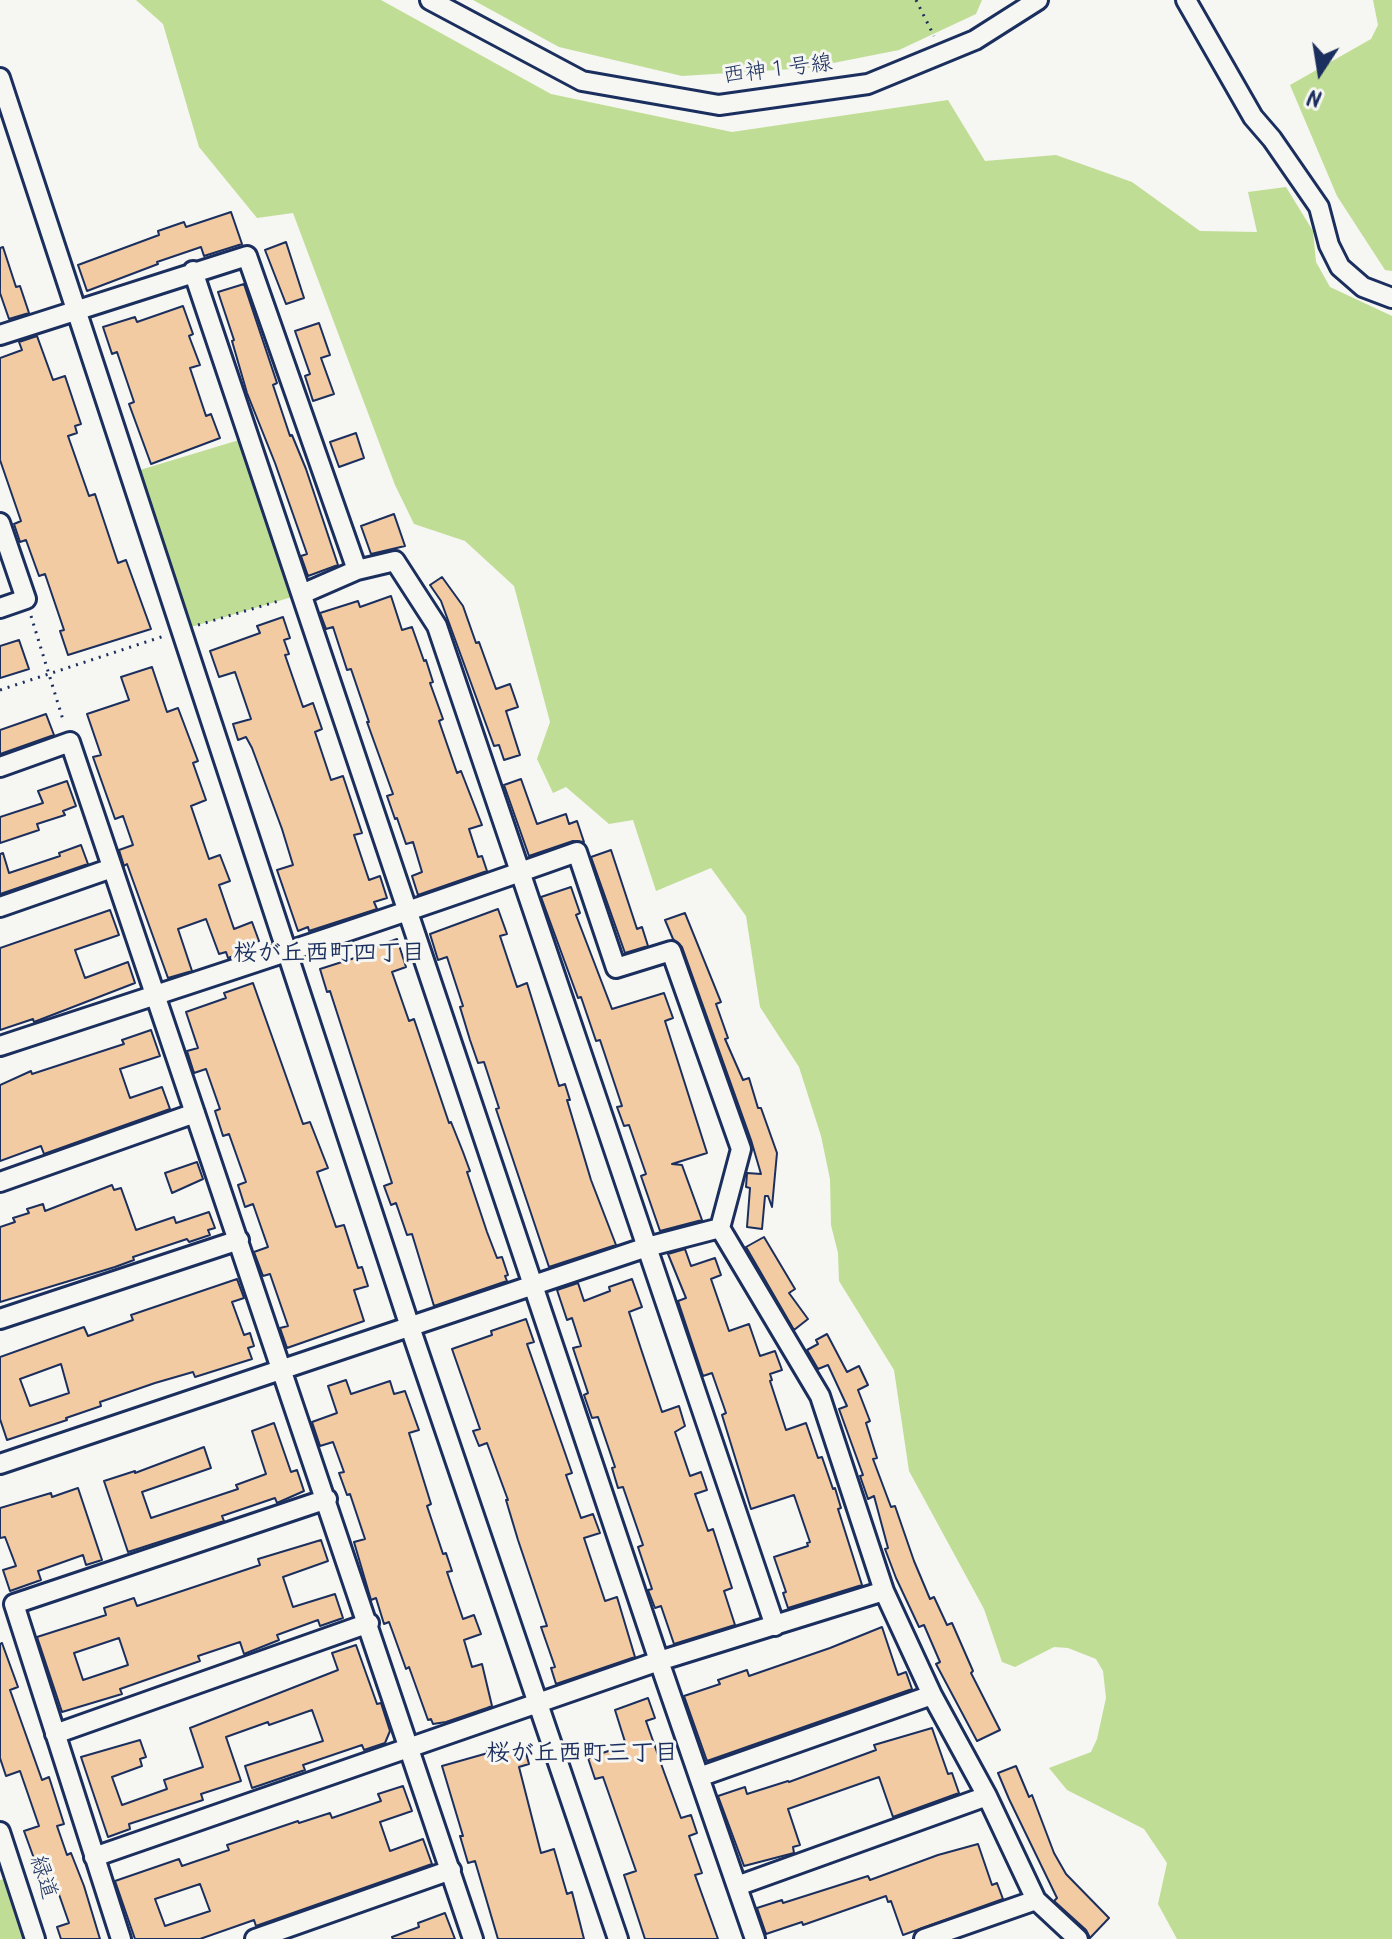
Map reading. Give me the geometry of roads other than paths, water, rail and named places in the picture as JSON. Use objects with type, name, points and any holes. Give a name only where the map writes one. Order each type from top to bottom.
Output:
[{"type":"street","name":"西神１号線","points":[[430,0],[582,81],[719,105],[868,84],[975,40],[1038,0]]},
{"type":"street","points":[[1186,0],[1253,117],[1319,207],[1329,245],[1340,267],[1363,287],[1392,298]]},
{"type":"street","points":[[0,78],[410,1327],[618,1939]]},
{"type":"street","points":[[0,335],[247,256],[357,570]]},
{"type":"street","points":[[193,271],[755,1939]]},
{"type":"street","points":[[0,523],[26,599],[0,608]]},
{"type":"street","points":[[302,594],[357,570],[395,561],[437,626],[775,1626]]},
{"type":"street","points":[[0,767],[70,742],[473,1939]]},
{"type":"street","points":[[0,1046],[286,950],[410,912],[577,852],[616,968],[671,951],[741,1149],[720,1228],[820,1396],[884,1591],[932,1695],[987,1796],[1036,1900],[1078,1939]]},
{"type":"street","points":[[0,907],[112,868]]},
{"type":"street","points":[[0,1182],[195,1113]]},
{"type":"street","points":[[0,1464],[647,1247],[720,1228]]},
{"type":"street","points":[[0,1319],[239,1240]]},
{"type":"street","points":[[121,1939],[14,1604],[327,1499]]},
{"type":"street","points":[[94,1857],[659,1661],[884,1591]]},
{"type":"street","points":[[55,1734],[369,1623]]},
{"type":"street","points":[[699,1777],[932,1695]]},
{"type":"street","points":[[737,1886],[987,1796]]},
{"type":"street","name":"緑道","points":[[0,1832],[35,1939]]},
{"type":"street","points":[[255,1939],[451,1870]]},
{"type":"street","points":[[924,1939],[1036,1900]]},
{"type":"district","name":"桜が丘西町四丁目","points":[[329,956]]},
{"type":"district","name":"桜が丘西町三丁目","points":[[582,1756]]}]
